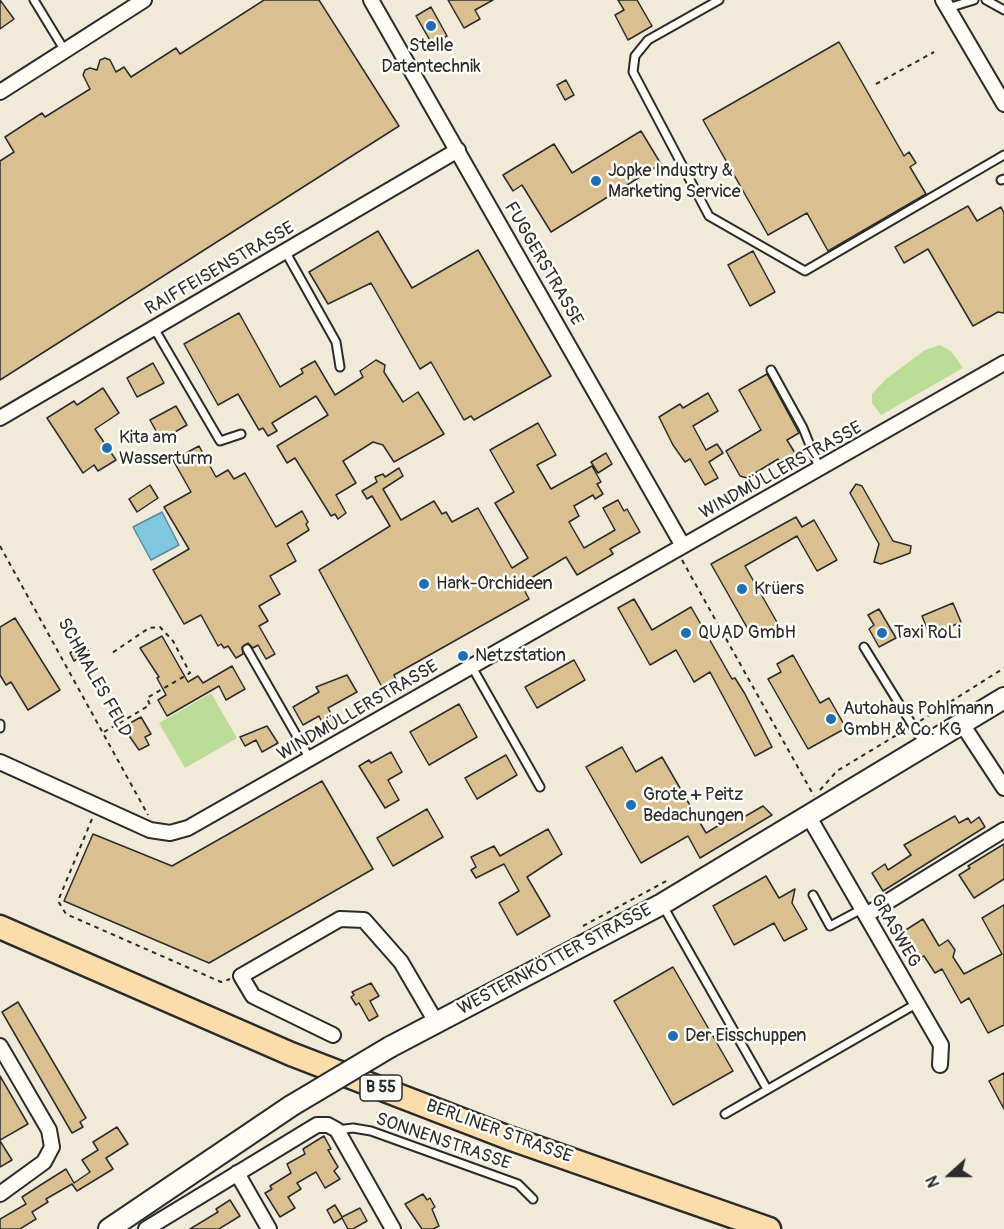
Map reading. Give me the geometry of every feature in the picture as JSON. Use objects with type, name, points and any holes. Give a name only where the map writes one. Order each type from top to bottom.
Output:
[{"type":"main road","name":"BERLINER STRASSE","points":[[0,927],[291,1054],[509,1137],[769,1229]]},
{"type":"street","points":[[0,92],[144,0]]},
{"type":"street","name":"FUGGERSTRASSE","points":[[371,0],[458,150],[680,548]]},
{"type":"street","points":[[946,4],[1004,104]]},
{"type":"street","name":"RAIFFEISENSTRASSE","points":[[0,418],[458,150]]},
{"type":"street","name":"WINDMÜLLERSTRASSE","points":[[0,762],[150,830],[170,833],[188,828],[820,470],[1004,363]]},
{"type":"street","name":"WESTERNKÖTTER STRASSE","points":[[109,1229],[291,1106],[390,1047],[662,904],[813,809],[926,746],[1004,698]]},
{"type":"street","points":[[962,724],[1004,788]]},
{"type":"street","name":"GRASWEG","points":[[813,809],[864,912],[940,1045],[940,1065]]},
{"type":"street","points":[[864,912],[1004,830]]},
{"type":"street","points":[[333,1035],[253,996],[241,976],[340,919],[364,920],[400,962],[436,1022]]},
{"type":"street","points":[[0,1046],[49,1130],[52,1147],[44,1162],[0,1194]]},
{"type":"street","points":[[146,1229],[317,1125],[328,1125],[337,1130],[393,1229]]},
{"type":"street","points":[[237,1173],[269,1229]]},
{"type":"lane","points":[[34,0],[65,51]]},
{"type":"lane","points":[[719,0],[648,40],[635,56],[633,72],[709,216],[805,271],[1004,155]]},
{"type":"lane","points":[[946,4],[974,0]]},
{"type":"lane","points":[[986,0],[1004,10]]},
{"type":"lane","points":[[285,251],[336,342],[340,367]]},
{"type":"lane","points":[[154,328],[220,441],[241,434]]},
{"type":"lane","points":[[771,370],[803,428],[820,470]]},
{"type":"lane","points":[[864,647],[926,746]]},
{"type":"lane","points":[[247,649],[310,759]]},
{"type":"lane","points":[[472,667],[540,787]]},
{"type":"lane","points":[[813,895],[830,926],[864,912]]},
{"type":"lane","points":[[662,904],[767,1089]]},
{"type":"lane","points":[[725,1113],[916,1004]]},
{"type":"lane","name":"SONNENSTRASSE","points":[[337,1130],[353,1128],[371,1131],[518,1184],[533,1199]]},
{"type":"path","points":[[876,84],[934,52]]},
{"type":"path","name":"SCHMALES FELD","points":[[0,546],[147,810],[150,830]]},
{"type":"path","points":[[680,548],[813,809]]},
{"type":"path","points":[[104,732],[150,705],[147,698],[190,673],[173,641],[160,627],[149,628],[112,653]]},
{"type":"path","points":[[813,809],[820,789],[837,771],[1004,668]]},
{"type":"path","points":[[98,806],[58,902],[66,914],[221,982],[241,976]]},
{"type":"path","points":[[575,930],[679,874]]},
{"type":"green space","points":[[940,345],[951,351],[963,368],[881,415],[872,403],[872,394],[886,379],[925,350]]},
{"type":"green space","points":[[211,693],[237,738],[185,768],[159,723]]},
{"type":"water","points":[[162,512],[179,545],[151,560],[133,527]]},
{"type":"building","points":[[0,0],[14,19],[0,29]]},
{"type":"building","points":[[264,0],[319,0],[399,126],[0,380],[0,161],[14,152],[5,137],[42,113],[45,117],[90,89],[83,75],[85,70],[90,68],[97,70],[100,60],[105,58],[110,60],[116,72],[124,67],[131,77],[176,48],[180,54]]},
{"type":"building","points":[[448,0],[493,0],[475,10],[480,19],[464,28]]},
{"type":"building","points":[[618,0],[637,0],[652,26],[628,40],[615,15],[624,10]]},
{"type":"building","name":"Stelle Datentechnik","points":[[431,7],[447,36],[432,44],[416,16]]},
{"type":"building","points":[[839,42],[904,156],[909,152],[916,163],[910,167],[926,194],[828,251],[807,213],[768,235],[703,120]]},
{"type":"building","points":[[566,80],[574,95],[565,100],[557,85]]},
{"type":"building","name":"Jopke Industry & Marketing Service","points":[[641,131],[661,164],[551,232],[522,185],[513,191],[503,175],[554,144],[572,173]]},
{"type":"building","points":[[968,206],[977,221],[1001,207],[1004,213],[1004,313],[998,312],[973,326],[928,249],[904,263],[895,247]]},
{"type":"building","points":[[378,231],[412,288],[478,250],[551,376],[474,420],[471,416],[464,420],[431,362],[420,369],[371,283],[328,304],[309,272]]},
{"type":"building","points":[[753,251],[775,292],[750,306],[728,265]]},
{"type":"building","points":[[239,313],[280,387],[303,373],[301,369],[315,361],[335,395],[363,377],[360,371],[376,360],[385,365],[384,372],[403,402],[418,392],[444,434],[394,462],[383,445],[373,442],[343,461],[356,483],[336,495],[346,513],[338,519],[335,514],[331,516],[295,458],[287,463],[277,446],[328,415],[316,396],[272,423],[277,431],[268,436],[263,428],[259,430],[238,394],[218,405],[184,344]]},
{"type":"building","points":[[153,363],[164,383],[137,397],[127,378]]},
{"type":"building","points":[[767,374],[799,433],[787,440],[798,458],[783,467],[778,459],[747,478],[740,476],[726,451],[761,430],[739,390]]},
{"type":"building","name":"Kita am Wasserturm","points":[[103,388],[119,413],[95,429],[116,460],[98,471],[94,465],[83,473],[47,418],[74,401],[77,405]]},
{"type":"building","points":[[708,393],[718,411],[693,426],[706,450],[717,444],[723,453],[709,462],[718,478],[705,485],[690,459],[685,462],[673,445],[659,417],[680,404],[683,408]]},
{"type":"building","points":[[176,406],[187,425],[161,440],[150,420]]},
{"type":"building","name":"Hark-Orchideen","points":[[538,423],[556,455],[537,465],[551,489],[592,466],[601,482],[597,484],[603,494],[595,499],[593,495],[574,506],[579,516],[569,522],[584,548],[615,530],[603,508],[618,500],[624,511],[627,509],[640,532],[610,549],[613,554],[577,575],[566,557],[521,584],[529,599],[394,675],[401,691],[388,698],[319,570],[390,526],[372,496],[367,499],[362,491],[377,482],[375,477],[383,474],[385,477],[399,468],[403,476],[383,489],[401,520],[434,501],[442,514],[446,512],[452,522],[478,508],[512,568],[528,558],[495,503],[514,492],[490,450]]},
{"type":"building","points":[[199,446],[216,477],[228,470],[234,479],[245,473],[276,527],[302,511],[308,522],[306,524],[309,530],[287,544],[296,561],[270,576],[280,594],[259,606],[268,621],[259,626],[275,654],[266,659],[258,645],[253,648],[248,643],[242,647],[243,654],[236,658],[228,646],[224,648],[221,644],[218,646],[201,615],[184,624],[153,570],[189,549],[164,507],[191,492],[173,460]]},
{"type":"building","points":[[606,453],[612,464],[598,473],[591,462]]},
{"type":"building","points":[[856,484],[862,486],[893,541],[911,546],[910,553],[881,564],[874,562],[879,544],[850,493]]},
{"type":"building","points":[[150,485],[158,498],[137,512],[129,499]]},
{"type":"building","points":[[796,517],[802,527],[814,520],[837,560],[817,571],[797,536],[745,566],[778,624],[753,638],[711,564]]},
{"type":"building","points":[[634,599],[652,630],[691,607],[732,679],[735,678],[745,694],[772,747],[755,756],[710,672],[694,682],[676,650],[650,665],[618,608]]},
{"type":"building","points":[[953,603],[961,622],[930,636],[922,616]]},
{"type":"building","name":"Taxi RoLi","points":[[879,609],[896,638],[879,647],[869,629],[874,625],[868,615]]},
{"type":"building","points":[[15,618],[60,690],[28,710],[11,682],[6,685],[0,675],[0,627]]},
{"type":"building","points":[[162,636],[188,682],[198,676],[203,683],[232,666],[245,689],[226,700],[219,686],[167,716],[158,700],[166,695],[157,678],[159,677],[140,648]]},
{"type":"building","points":[[84,644],[89,652],[74,661],[70,653]]},
{"type":"building","points":[[793,655],[820,703],[829,698],[846,728],[808,749],[768,679],[781,672],[777,664]]},
{"type":"building","points":[[574,660],[585,680],[537,708],[525,687]]},
{"type":"building","points":[[347,675],[357,692],[328,708],[336,723],[325,729],[319,716],[303,725],[293,707],[319,692],[316,687]]},
{"type":"building","points":[[459,704],[477,737],[429,765],[410,732]]},
{"type":"building","points":[[141,717],[151,734],[145,737],[149,745],[139,750],[123,727]]},
{"type":"building","points":[[267,726],[278,743],[262,752],[256,740],[245,746],[240,737]]},
{"type":"building","points":[[622,747],[636,772],[662,757],[706,833],[736,815],[742,813],[744,817],[763,806],[772,815],[700,858],[688,836],[641,863],[586,767]]},
{"type":"building","points":[[391,752],[402,772],[388,780],[399,800],[385,808],[359,766],[369,760],[371,763]]},
{"type":"building","points":[[506,755],[517,775],[477,799],[465,778]]},
{"type":"building","points":[[322,781],[373,869],[209,963],[64,901],[93,834],[172,866]]},
{"type":"building","points":[[427,809],[443,837],[393,866],[377,838]]},
{"type":"building","points":[[955,816],[959,823],[968,818],[971,823],[979,817],[985,827],[883,891],[872,873],[885,864],[888,870],[911,855],[904,845]]},
{"type":"building","points":[[548,829],[562,854],[527,877],[550,916],[517,935],[499,903],[519,891],[504,864],[476,878],[471,870],[476,867],[471,857],[494,846],[500,856]]},
{"type":"building","points":[[1004,844],[1004,879],[974,898],[959,875],[970,868],[968,866]]},
{"type":"building","points":[[766,876],[779,898],[795,889],[792,903],[807,929],[784,941],[774,923],[734,945],[713,906]]},
{"type":"building","points":[[1004,905],[1004,1025],[988,1033],[969,998],[961,1003],[942,969],[935,973],[924,956],[917,960],[901,933],[923,919],[939,946],[948,940],[955,950],[953,957],[964,974],[1002,954],[982,918]]},
{"type":"building","name":"Der Eisschuppen","points":[[673,967],[733,1071],[673,1105],[614,1001]]},
{"type":"building","points":[[371,983],[379,996],[370,1001],[378,1016],[369,1021],[359,1003],[356,1005],[351,997],[354,995],[352,992]]},
{"type":"building","points":[[18,1002],[86,1118],[80,1122],[83,1127],[72,1133],[2,1012]]},
{"type":"building","points":[[1004,1073],[1004,1109],[989,1081]]},
{"type":"building","points":[[0,1076],[28,1124],[0,1140]]},
{"type":"building","points":[[117,1127],[128,1144],[106,1158],[113,1169],[77,1191],[72,1184],[46,1199],[48,1202],[32,1212],[36,1219],[20,1229],[0,1229],[0,1219],[26,1204],[22,1197],[39,1186],[66,1169],[74,1183],[90,1172],[82,1160],[98,1150],[93,1142]]},
{"type":"building","points":[[324,1136],[331,1149],[328,1150],[338,1167],[334,1171],[340,1179],[325,1188],[316,1172],[297,1183],[301,1189],[288,1197],[295,1208],[280,1217],[265,1193],[272,1189],[270,1186],[291,1173],[287,1164],[305,1154],[303,1149]]},
{"type":"building","points":[[0,1141],[12,1160],[0,1167]]},
{"type":"building","points":[[423,1194],[427,1200],[430,1198],[435,1207],[432,1209],[439,1226],[433,1229],[422,1229],[405,1204]]},
{"type":"building","points":[[230,1200],[240,1216],[219,1229],[190,1229],[218,1212],[216,1209]]},
{"type":"building","points":[[335,1205],[342,1217],[360,1208],[367,1221],[353,1229],[348,1229],[342,1218],[334,1223],[327,1210]]},
{"type":"place","name":"Stelle Datentechnik","points":[[431,26]]},
{"type":"place","name":"Jopke Industry & Marketing Service","points":[[596,181]]},
{"type":"place","name":"Kita am Wasserturm","points":[[107,448]]},
{"type":"place","name":"Hark-Orchideen","points":[[424,584]]},
{"type":"place","name":"Krüers","points":[[742,589]]},
{"type":"place","name":"QUAD GmbH","points":[[686,633]]},
{"type":"place","name":"Taxi RoLi","points":[[882,633]]},
{"type":"place","name":"Netzstation","points":[[463,656]]},
{"type":"place","name":"Autohaus Pohlmann GmbH & Co. KG","points":[[831,719]]},
{"type":"place","name":"Grote + Peitz Bedachungen","points":[[631,805]]},
{"type":"place","name":"Der Eisschuppen","points":[[673,1036]]}]
